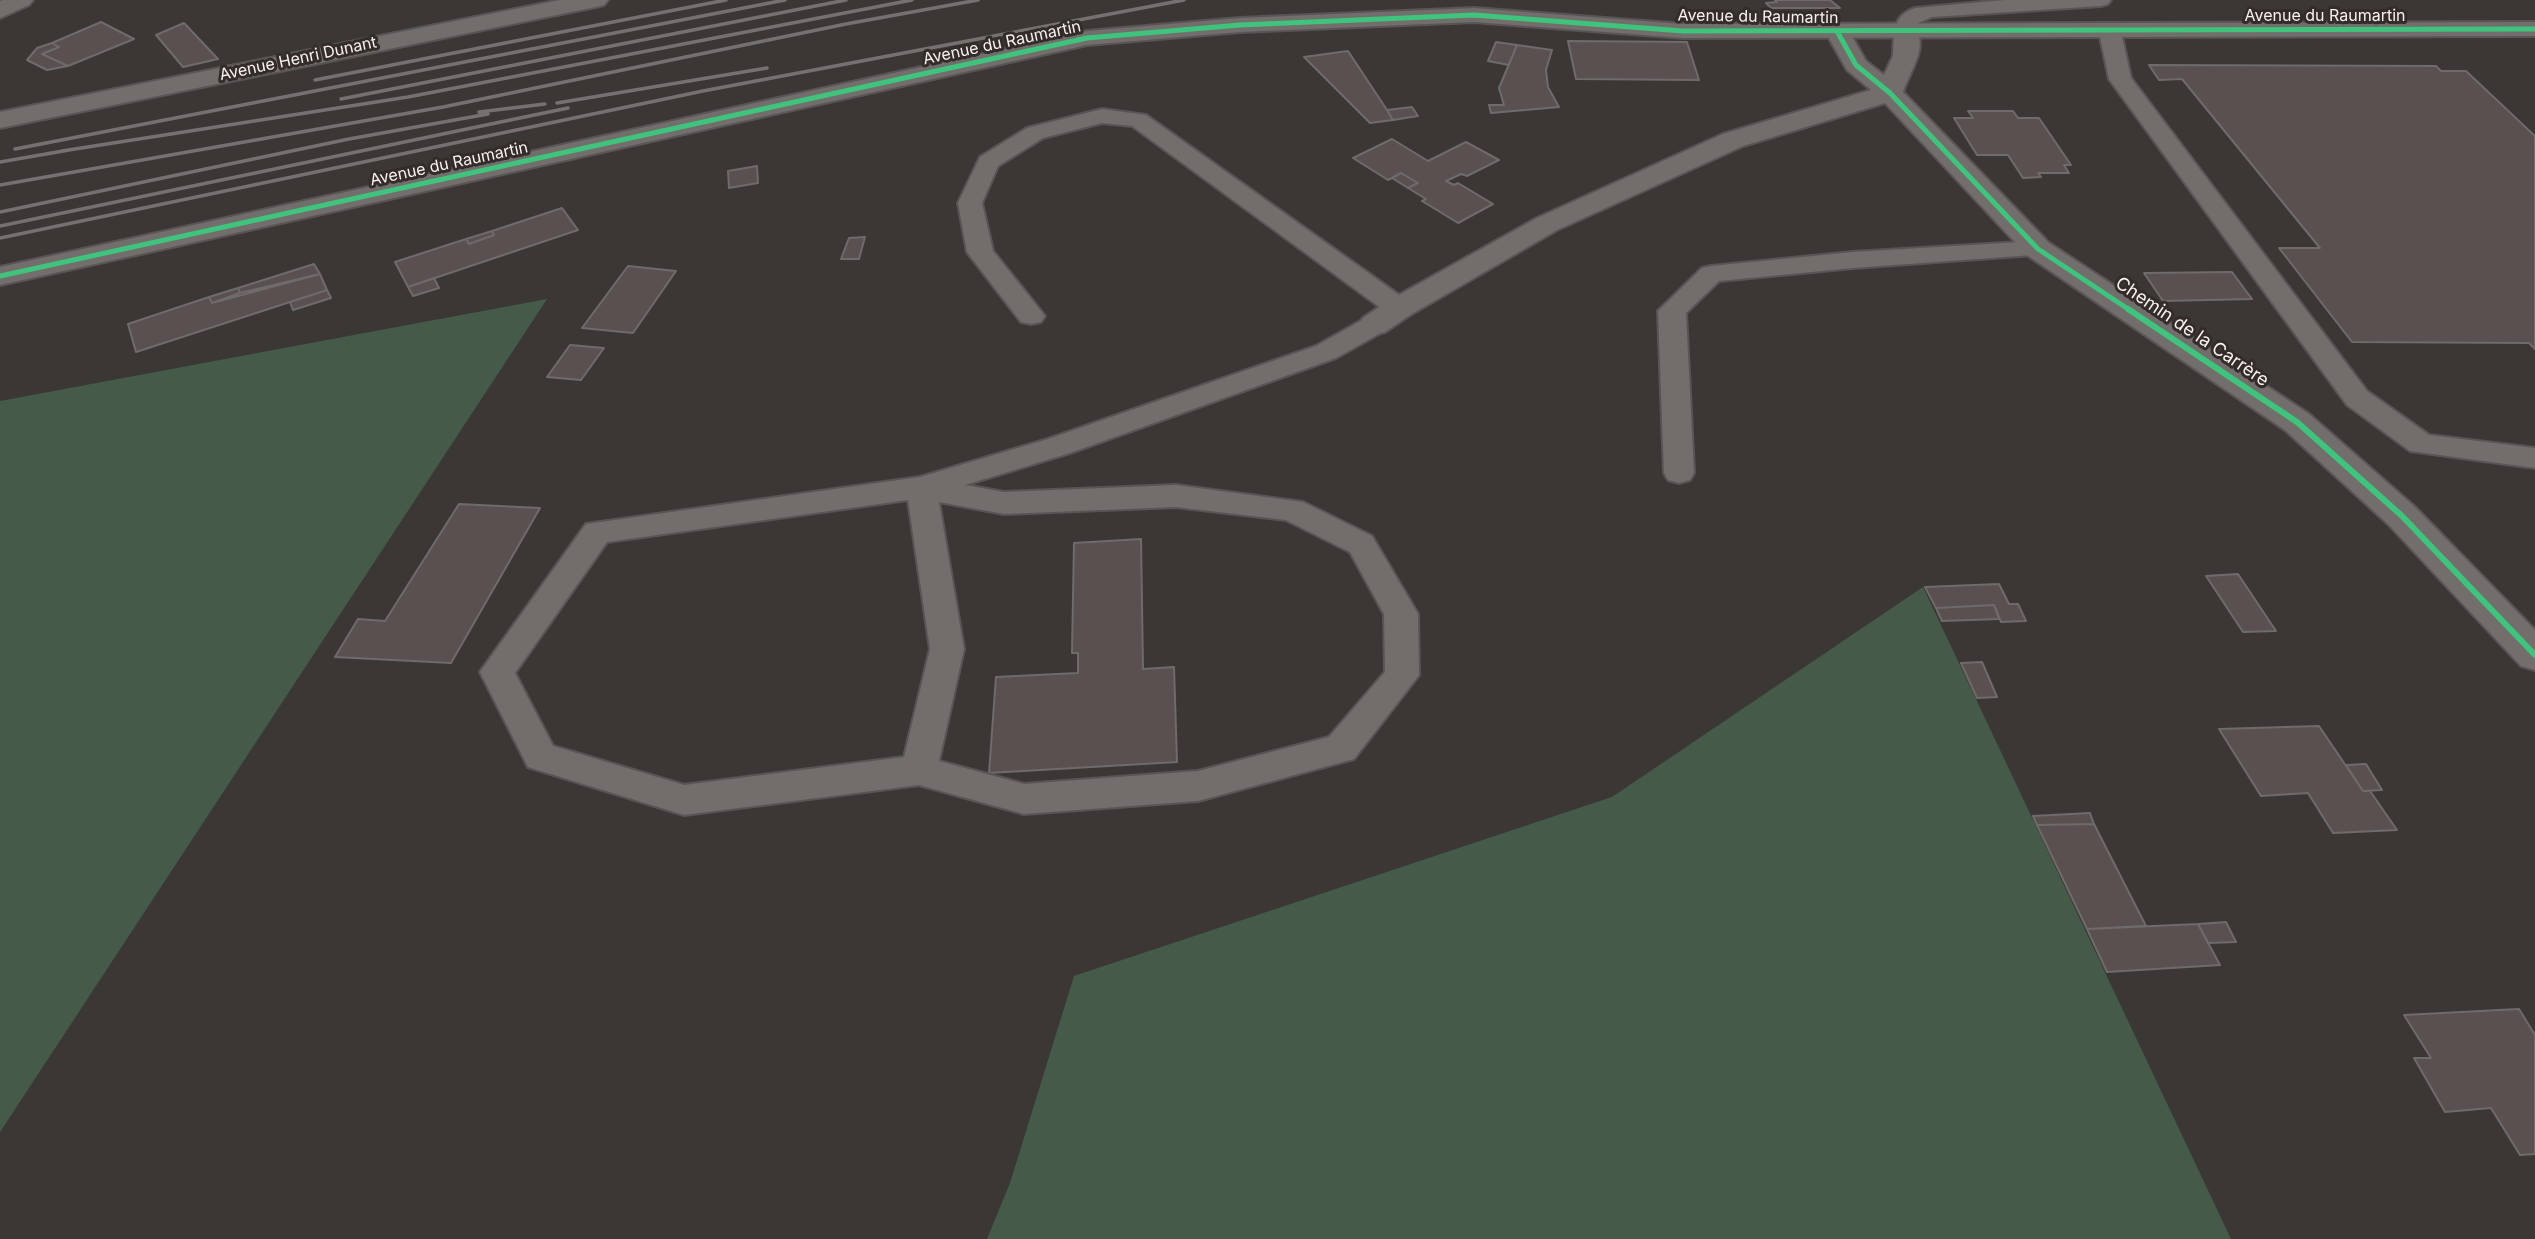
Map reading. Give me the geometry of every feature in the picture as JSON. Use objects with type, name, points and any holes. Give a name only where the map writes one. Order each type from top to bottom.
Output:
[{"type":"street","points":[[0,11],[20,0]]},
{"type":"street","name":"Avenue Henri Dunant","points":[[0,120],[596,0]]},
{"type":"street","name":"Avenue du Raumartin","points":[[0,276],[1087,38],[1240,25],[1474,15],[1683,31],[1906,33],[2535,29]]},
{"type":"street","name":"Chemin de la Carrère","points":[[1838,33],[1856,65],[1890,93],[2038,249],[2297,422],[2402,516],[2535,655]]},
{"type":"street","points":[[1387,317],[1548,223],[1733,140],[1890,93],[1909,46],[1906,33]]},
{"type":"lane","points":[[1906,33],[1905,26],[1911,17],[1932,11],[2101,0]]},
{"type":"lane","points":[[2110,32],[2120,79],[2357,398],[2421,444],[2535,458]]},
{"type":"lane","points":[[921,488],[1004,503],[1176,496],[1292,510],[1361,544],[1401,614],[1402,675],[1341,749],[1198,786],[1024,799],[919,770],[684,800],[541,757],[497,672],[597,532],[921,488],[1059,446],[1326,352],[1387,317],[1138,120],[1102,116],[1035,134],[988,162],[970,203],[980,252],[1031,316]]},
{"type":"lane","points":[[1679,473],[1672,311],[1711,274],[1853,260],[2038,249]]},
{"type":"lane","points":[[919,770],[947,649],[921,488]]},
{"type":"green space","points":[[547,299],[0,1132],[0,401]]},
{"type":"green space","points":[[1923,587],[2231,1239],[987,1239],[1010,1183],[1074,976],[1612,797]]},
{"type":"building","points":[[1775,0],[1830,0],[1840,8],[1771,8],[1766,3],[1777,2]]},
{"type":"building","points":[[101,22],[134,39],[68,66],[42,54],[59,47],[52,43]]},
{"type":"building","points":[[184,23],[218,59],[183,67],[156,35]]},
{"type":"building","points":[[1568,41],[1687,42],[1699,80],[1576,79]]},
{"type":"building","points":[[1496,42],[1517,45],[1509,65],[1488,61]]},
{"type":"building","points":[[52,43],[59,47],[42,54],[68,66],[47,70],[27,60],[37,48]]},
{"type":"building","points":[[1517,45],[1552,50],[1546,70],[1548,87],[1559,107],[1491,113],[1489,105],[1504,105],[1499,88]]},
{"type":"building","points":[[1348,51],[1393,120],[1370,123],[1304,57]]},
{"type":"building","points":[[2149,65],[2436,66],[2441,71],[2466,71],[2535,136],[2535,349],[2529,343],[2352,342],[2279,248],[2320,248],[2182,79],[2159,80]]},
{"type":"building","points":[[1412,107],[1418,116],[1393,120],[1387,110]]},
{"type":"building","points":[[1968,111],[2013,111],[2018,118],[2039,118],[2071,165],[2064,165],[2069,173],[2038,173],[2041,177],[2023,178],[2008,155],[1977,155],[1954,118],[1973,118]]},
{"type":"building","points":[[1392,139],[1428,161],[1466,142],[1499,160],[1467,176],[1461,174],[1446,181],[1454,185],[1458,183],[1493,204],[1458,223],[1422,201],[1426,199],[1408,188],[1418,183],[1401,173],[1388,180],[1353,158]]},
{"type":"building","points":[[757,166],[758,183],[729,188],[728,171]]},
{"type":"building","points":[[1401,173],[1418,183],[1408,188],[1392,178]]},
{"type":"building","points":[[562,208],[578,230],[408,287],[395,262],[466,239],[469,244],[494,235],[492,231]]},
{"type":"building","points":[[492,231],[494,235],[469,244],[466,239]]},
{"type":"building","points":[[865,237],[859,259],[841,259],[849,238]]},
{"type":"building","points":[[314,264],[320,274],[240,293],[238,288]]},
{"type":"building","points":[[628,266],[676,271],[633,333],[582,328]]},
{"type":"building","points":[[2232,272],[2252,299],[2163,301],[2144,273]]},
{"type":"building","points":[[320,274],[327,290],[136,352],[128,324],[209,297],[212,303]]},
{"type":"building","points":[[434,278],[439,288],[413,296],[408,287]]},
{"type":"building","points":[[238,288],[240,293],[212,303],[209,297]]},
{"type":"building","points":[[327,290],[331,298],[293,310],[290,302]]},
{"type":"building","points":[[570,345],[604,348],[581,380],[547,377]]},
{"type":"building","points":[[459,504],[540,508],[451,663],[335,657],[358,619],[385,621]]},
{"type":"building","points":[[1141,539],[1143,669],[1174,667],[1177,762],[989,773],[996,677],[1078,673],[1078,653],[1072,653],[1074,543]]},
{"type":"building","points":[[2238,574],[2276,631],[2243,632],[2206,576]]},
{"type":"building","points":[[1999,584],[2009,604],[2018,604],[2026,621],[2001,622],[1994,605],[1936,608],[1925,587]]},
{"type":"building","points":[[1994,605],[1999,619],[1942,621],[1936,608]]},
{"type":"building","points":[[1982,662],[1997,697],[1977,698],[1961,663]]},
{"type":"building","points":[[2319,726],[2363,791],[2370,791],[2397,830],[2333,833],[2308,793],[2261,796],[2219,729]]},
{"type":"building","points":[[2366,764],[2382,790],[2363,791],[2346,765]]},
{"type":"building","points":[[2090,813],[2094,824],[2037,825],[2033,816]]},
{"type":"building","points":[[2094,824],[2146,926],[2087,929],[2037,825]]},
{"type":"building","points":[[2226,922],[2236,942],[2208,943],[2198,924]]},
{"type":"building","points":[[2198,924],[2220,965],[2107,972],[2087,929]]},
{"type":"building","points":[[2519,1009],[2535,1035],[2535,1154],[2520,1155],[2491,1108],[2445,1112],[2414,1058],[2431,1058],[2404,1015]]},
{"type":"railway","points":[[315,80],[726,0]]},
{"type":"railway","points":[[15,149],[785,0]]},
{"type":"railway","points":[[341,99],[846,0]]},
{"type":"railway","points":[[62,151],[408,97],[912,0]]},
{"type":"railway","points":[[0,185],[443,107],[846,24],[978,0]]},
{"type":"railway","points":[[0,238],[703,91],[1184,0]]},
{"type":"railway","points":[[557,103],[767,68]]},
{"type":"railway","points":[[479,112],[545,104]]},
{"type":"railway","points":[[0,226],[568,108]]},
{"type":"railway","points":[[0,212],[349,139],[488,114]]},
{"type":"railway","points":[[0,162],[69,150]]},
{"type":"cycle path","points":[[0,276],[1087,38],[1240,25],[1474,15],[1683,31],[2535,29]]},
{"type":"cycle path","points":[[1838,33],[1856,65],[1890,93],[2038,249],[2297,422],[2402,516],[2535,655]]}]
